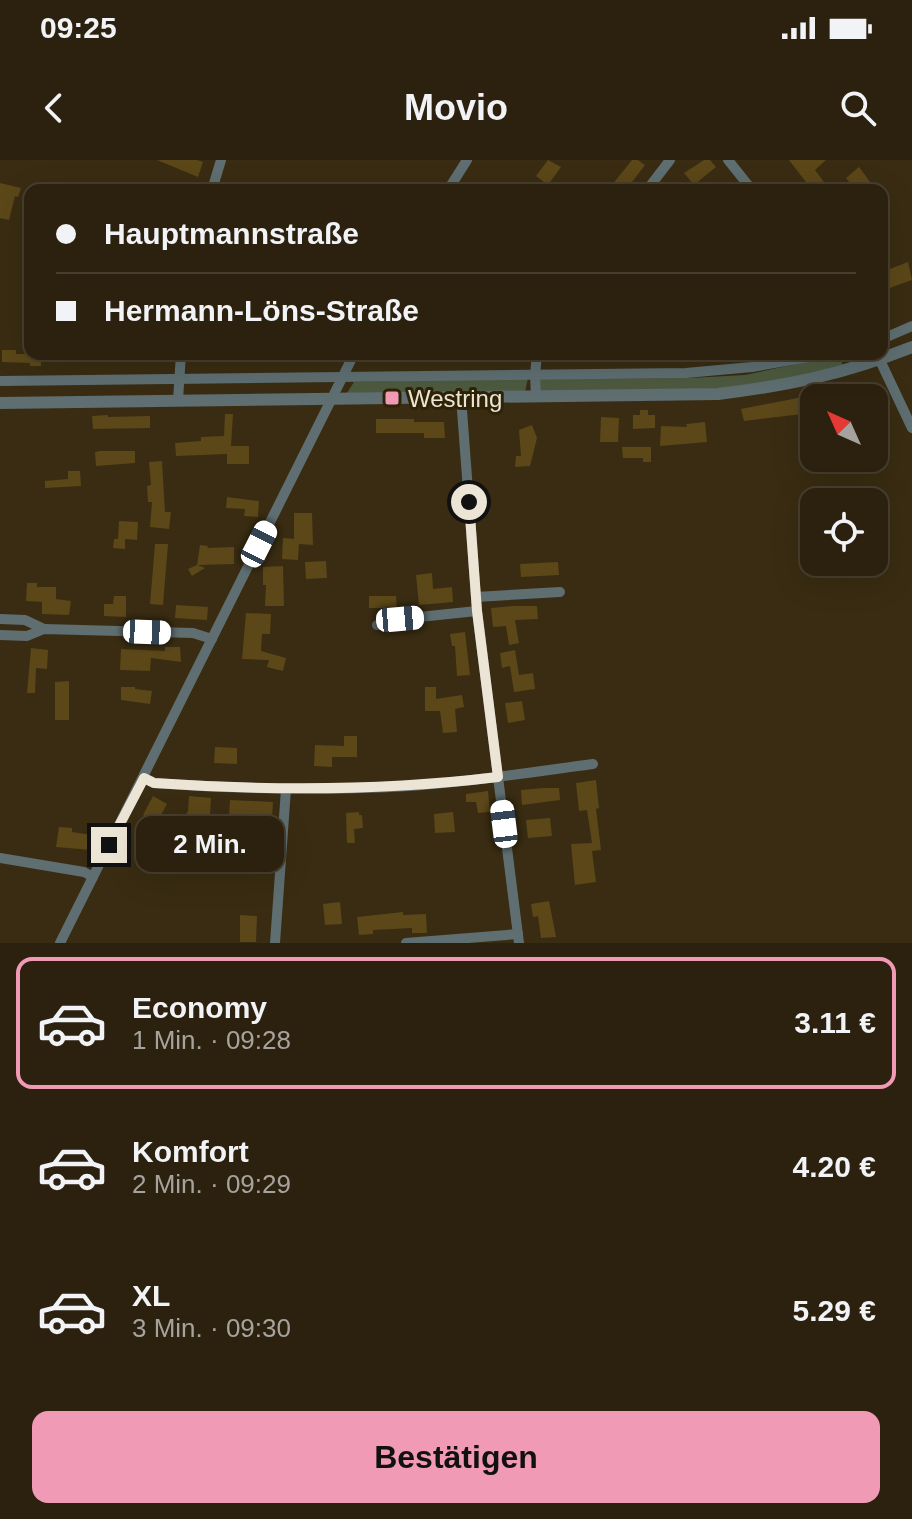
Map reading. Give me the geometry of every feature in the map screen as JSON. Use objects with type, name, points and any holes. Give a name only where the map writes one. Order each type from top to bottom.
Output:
[{"type":"street","points":[[214,184],[221,160]]},
{"type":"street","points":[[452,184],[467,160]]},
{"type":"street","points":[[652,184],[670,160]]},
{"type":"street","points":[[728,160],[747,184]]},
{"type":"street","points":[[888,336],[912,326]]},
{"type":"street","points":[[888,354],[912,347]]},
{"type":"street","points":[[178,400],[180,360]]},
{"type":"street","points":[[60,943],[351,360]]},
{"type":"street","points":[[536,360],[536,397]]},
{"type":"street","points":[[0,381],[713,371],[785,360]]},
{"type":"street","points":[[0,403],[718,394],[826,377],[870,360]]},
{"type":"street","points":[[879,360],[912,428]]},
{"type":"street","points":[[406,943],[518,939],[477,611],[461,397]]},
{"type":"street","points":[[476,597],[560,592]]},
{"type":"street","points":[[377,625],[400,619],[477,611]]},
{"type":"street","points":[[0,619],[25,620],[44,629],[193,633],[212,639]]},
{"type":"street","points":[[0,635],[27,636],[44,629]]},
{"type":"street","points":[[144,778],[154,783],[286,789],[411,786],[593,764]]},
{"type":"street","points":[[275,943],[286,789]]},
{"type":"street","points":[[0,858],[84,872],[93,877]]},
{"type":"green space","points":[[815,360],[840,360],[844,367],[746,388],[540,392],[540,379],[745,375]]},
{"type":"green space","points":[[528,378],[525,392],[347,393],[354,382]]},
{"type":"building","points":[[157,160],[197,160],[203,162],[198,177]]},
{"type":"building","points":[[548,160],[561,167],[549,184],[536,176]]},
{"type":"building","points":[[632,160],[645,165],[631,184],[613,184]]},
{"type":"building","points":[[704,160],[710,160],[716,167],[695,184],[684,173]]},
{"type":"building","points":[[789,160],[826,160],[815,170],[824,182],[807,184]]},
{"type":"building","points":[[859,167],[872,184],[851,184],[846,178]]},
{"type":"building","points":[[0,183],[21,188],[18,197],[15,196],[9,220],[0,218]]},
{"type":"building","points":[[908,262],[912,280],[888,290],[888,270]]},
{"type":"building","points":[[2,350],[16,350],[16,354],[24,354],[24,360],[41,360],[41,366],[30,366],[30,363],[2,362]]},
{"type":"building","points":[[800,398],[800,414],[744,421],[741,409]]},
{"type":"building","points":[[640,410],[648,410],[648,415],[655,415],[655,428],[633,429],[633,415],[640,415]]},
{"type":"building","points":[[225,414],[233,414],[231,446],[249,446],[249,464],[227,464],[227,454],[176,456],[175,443],[224,436]]},
{"type":"building","points":[[92,416],[150,416],[150,428],[93,429]]},
{"type":"building","points":[[601,417],[619,418],[618,442],[600,442]]},
{"type":"building","points":[[376,419],[444,422],[445,438],[424,438],[424,433],[376,433]]},
{"type":"building","points":[[705,422],[707,442],[660,446],[661,426],[687,427],[686,424]]},
{"type":"building","points":[[532,425],[537,438],[530,466],[515,467],[516,456],[521,456],[519,430]]},
{"type":"building","points":[[622,447],[651,447],[651,462],[643,462],[643,458],[623,458]]},
{"type":"building","points":[[135,451],[135,463],[96,466],[95,452]]},
{"type":"building","points":[[162,461],[165,512],[171,512],[169,529],[150,527],[149,462]]},
{"type":"building","points":[[68,471],[80,471],[81,486],[45,488],[45,481],[68,479]]},
{"type":"building","points":[[227,497],[259,501],[258,517],[244,516],[245,509],[226,508]]},
{"type":"building","points":[[294,513],[312,513],[313,545],[299,544],[298,560],[282,559],[283,538],[294,539]]},
{"type":"building","points":[[119,521],[138,522],[137,540],[125,539],[125,549],[113,548],[114,539],[118,539]]},
{"type":"building","points":[[155,544],[168,544],[163,605],[150,604]]},
{"type":"building","points":[[200,545],[207,548],[234,547],[234,564],[198,565],[205,568],[192,576],[188,569],[197,565]]},
{"type":"building","points":[[326,561],[327,578],[306,579],[305,562]]},
{"type":"building","points":[[558,562],[559,575],[521,577],[520,564]]},
{"type":"building","points":[[283,566],[284,606],[265,606],[263,567]]},
{"type":"building","points":[[432,573],[433,589],[452,587],[453,602],[419,605],[416,575]]},
{"type":"building","points":[[27,583],[37,583],[37,587],[56,587],[56,599],[71,601],[69,615],[42,614],[42,602],[26,601]]},
{"type":"building","points":[[114,596],[126,596],[126,617],[104,616],[104,604],[113,604]]},
{"type":"building","points":[[369,596],[396,596],[397,608],[369,608]]},
{"type":"building","points":[[176,605],[208,607],[207,620],[175,618]]},
{"type":"building","points":[[537,606],[538,619],[515,620],[519,643],[509,645],[506,626],[493,627],[491,608]]},
{"type":"building","points":[[246,613],[271,614],[270,634],[262,634],[261,651],[286,658],[283,671],[267,667],[269,660],[242,659]]},
{"type":"building","points":[[465,632],[470,675],[457,676],[455,646],[452,646],[450,634]]},
{"type":"building","points":[[165,647],[180,647],[181,662],[151,658],[150,671],[120,670],[121,649],[165,651]]},
{"type":"building","points":[[31,648],[48,650],[47,669],[36,668],[35,693],[27,693]]},
{"type":"building","points":[[515,650],[519,675],[533,673],[535,689],[514,692],[510,666],[502,668],[500,653]]},
{"type":"building","points":[[69,681],[69,720],[55,720],[55,682]]},
{"type":"building","points":[[121,687],[152,691],[150,704],[121,700]]},
{"type":"building","points":[[425,687],[436,687],[436,699],[462,695],[464,707],[455,709],[457,732],[443,733],[440,711],[425,711]]},
{"type":"building","points":[[522,701],[525,720],[508,723],[505,703]]},
{"type":"building","points":[[344,736],[357,736],[357,757],[332,757],[332,767],[314,766],[315,745],[344,746]]},
{"type":"building","points":[[215,747],[237,748],[237,764],[214,763]]},
{"type":"building","points":[[596,780],[601,850],[592,851],[596,882],[575,885],[571,844],[592,843],[587,810],[579,811],[576,783]]},
{"type":"building","points":[[559,788],[560,800],[522,805],[521,790]]},
{"type":"building","points":[[488,791],[490,812],[478,813],[476,802],[466,802],[466,794]]},
{"type":"building","points":[[153,796],[167,804],[151,833],[156,837],[151,845],[171,855],[181,836],[177,834],[188,811],[189,796],[211,798],[210,815],[203,815],[185,850],[194,854],[185,872],[164,861],[162,864],[154,860],[156,857],[134,843],[148,818],[143,815]]},
{"type":"building","points":[[230,800],[273,802],[272,818],[229,817]]},
{"type":"building","points":[[359,812],[363,828],[354,829],[355,843],[347,843],[346,813]]},
{"type":"building","points":[[453,812],[455,832],[435,833],[434,814]]},
{"type":"building","points":[[550,818],[552,836],[528,838],[526,820]]},
{"type":"building","points":[[59,827],[92,835],[91,850],[56,847]]},
{"type":"building","points":[[549,901],[556,937],[541,938],[538,916],[533,917],[531,904]]},
{"type":"building","points":[[340,902],[342,924],[325,925],[323,904]]},
{"type":"building","points":[[403,912],[403,915],[426,914],[427,933],[412,933],[412,928],[373,930],[373,934],[359,935],[357,917]]},
{"type":"building","points":[[240,915],[257,916],[256,942],[240,942]]},
{"type":"place","name":"Westring","points":[[392,398]]},
{"type":"route","points":[[109,845],[144,778],[154,783],[222,787],[345,789],[429,785],[498,777],[477,611],[469,502]]}]
